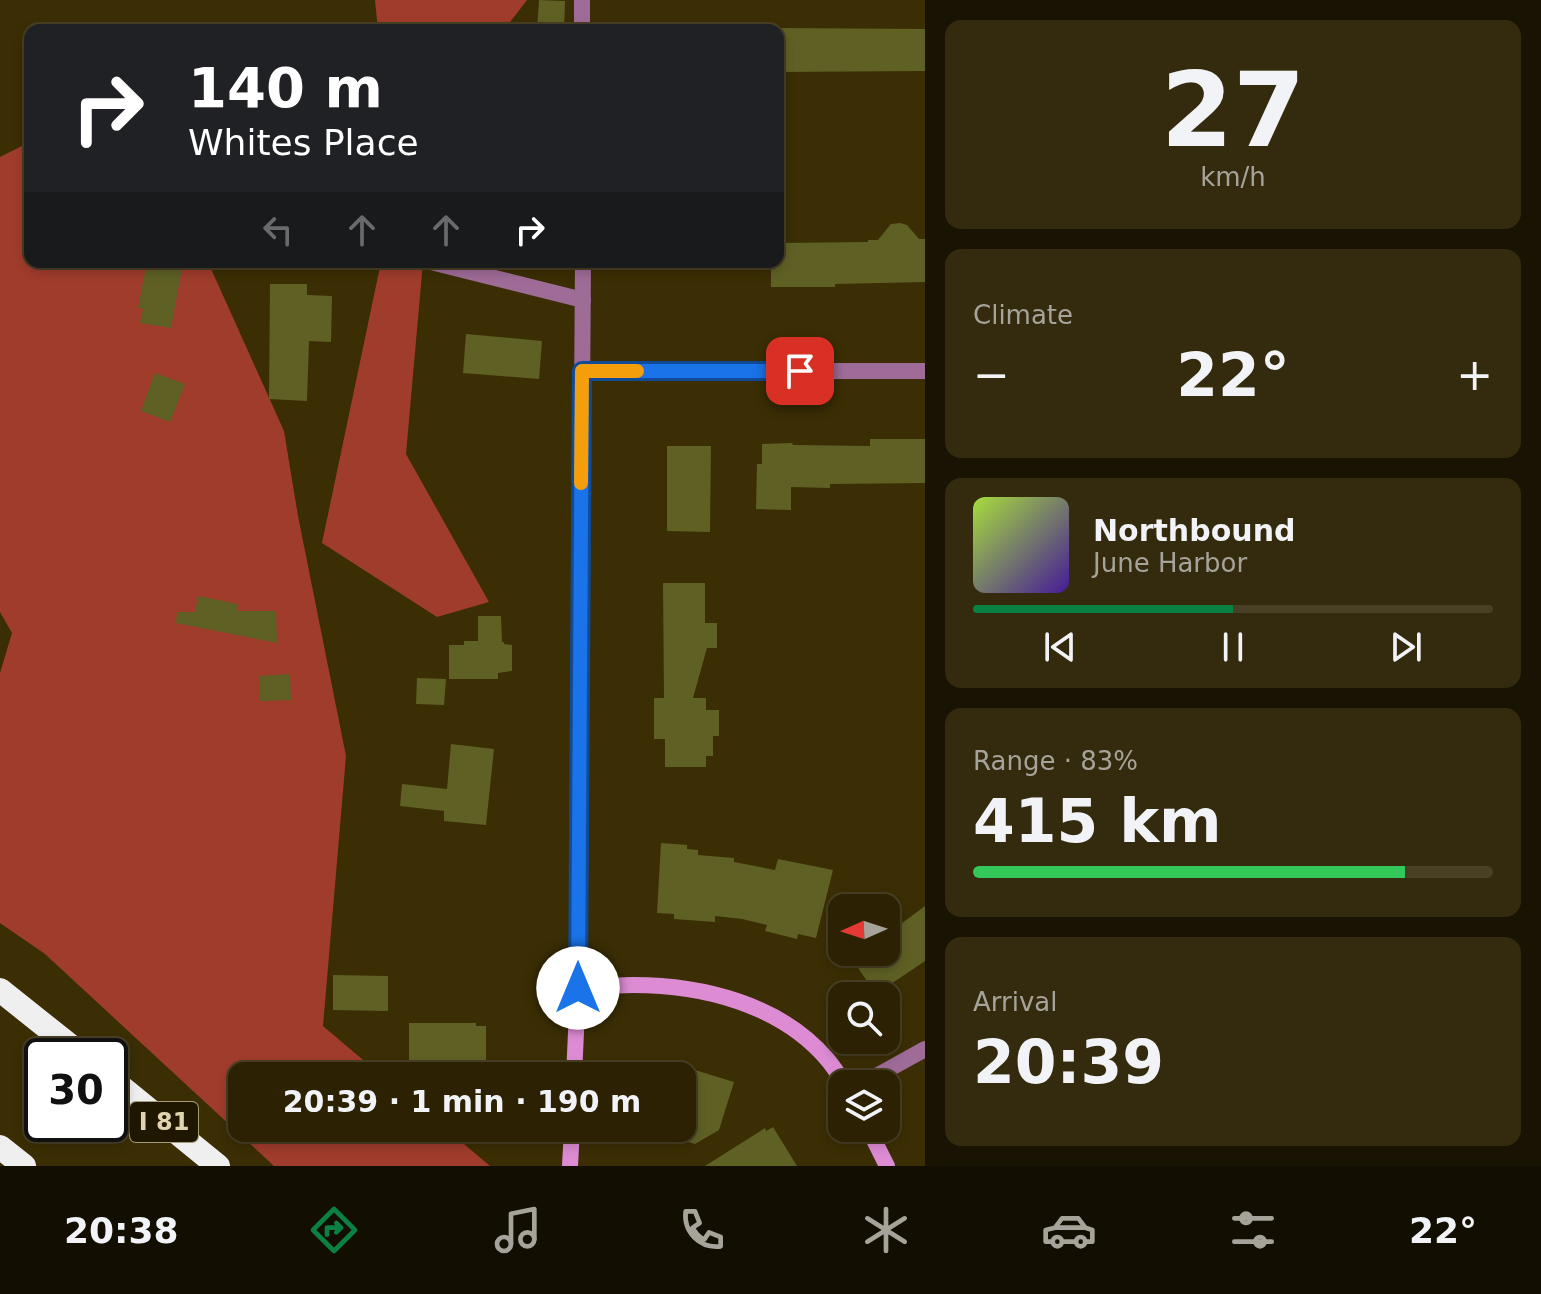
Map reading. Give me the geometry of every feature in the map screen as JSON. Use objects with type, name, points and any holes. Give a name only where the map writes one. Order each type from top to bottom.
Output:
[{"type":"highway","points":[[0,990],[60,1038]]},
{"type":"highway","name":"I 81","points":[[128,1093],[218,1166]]},
{"type":"highway","points":[[0,1147],[24,1166]]},
{"type":"street","points":[[582,0],[582,24]]},
{"type":"street","points":[[455,268],[583,300]]},
{"type":"street","points":[[575,1062],[578,988],[583,268]]},
{"type":"street","points":[[582,371],[925,371]]},
{"type":"street","points":[[578,988],[633,985],[683,988],[744,1003],[768,1012],[799,1033],[827,1058],[835,1070]]},
{"type":"street","points":[[887,1070],[925,1049]]},
{"type":"street","points":[[570,1166],[571,1142]]},
{"type":"street","points":[[875,1142],[887,1166]]},
{"type":"shaded area","points":[[375,0],[527,0],[509,24],[377,24]]},
{"type":"shaded area","points":[[24,145],[24,268],[211,268],[284,431],[346,756],[323,1026],[365,1062],[228,1062],[228,1123],[45,954],[0,923],[0,673],[12,633],[0,612],[0,157]]},
{"type":"shaded area","points":[[380,268],[422,268],[406,454],[489,602],[437,617],[322,543]]},
{"type":"shaded area","points":[[248,1142],[462,1142],[490,1166],[274,1166]]},
{"type":"building","points":[[539,0],[565,1],[564,24],[537,24]]},
{"type":"building","points":[[784,28],[925,29],[925,71],[784,72]]},
{"type":"building","points":[[891,224],[907,225],[919,239],[925,239],[925,282],[771,287],[771,268],[784,268],[784,243],[868,242],[878,240]]},
{"type":"building","points":[[146,268],[182,269],[171,328],[140,323],[143,309],[138,308]]},
{"type":"building","points":[[270,284],[307,284],[307,295],[332,296],[331,342],[309,341],[307,401],[269,399]]},
{"type":"building","points":[[466,334],[542,341],[539,379],[463,373]]},
{"type":"building","points":[[155,373],[185,384],[170,422],[141,411]]},
{"type":"building","points":[[870,439],[925,439],[925,483],[791,487],[791,510],[756,509],[757,464],[762,464],[762,444],[870,446]]},
{"type":"building","points":[[667,446],[711,446],[710,532],[667,531]]},
{"type":"building","points":[[663,583],[705,583],[705,623],[717,623],[717,648],[707,648],[693,698],[706,698],[706,710],[719,710],[719,736],[713,736],[713,756],[706,756],[706,767],[665,767],[665,739],[654,739],[654,698],[664,698]]},
{"type":"building","points":[[198,596],[238,604],[237,611],[276,611],[277,643],[176,623],[177,612],[195,612]]},
{"type":"building","points":[[478,616],[501,616],[502,642],[512,645],[512,671],[498,673],[498,679],[449,679],[449,645],[478,641]]},
{"type":"building","points":[[290,674],[291,700],[260,701],[259,676]]},
{"type":"building","points":[[417,678],[446,679],[444,705],[416,704]]},
{"type":"building","points":[[451,744],[494,749],[486,825],[444,821],[444,811],[400,806],[402,784],[447,789]]},
{"type":"building","points":[[661,843],[687,845],[687,849],[698,850],[698,855],[734,858],[734,862],[775,870],[778,859],[833,870],[816,938],[798,934],[797,939],[765,931],[767,925],[742,919],[715,916],[715,922],[674,919],[674,914],[657,913]]},
{"type":"building","points":[[925,906],[925,961],[894,982],[868,982],[857,966],[900,966],[900,925]]},
{"type":"building","points":[[333,975],[388,976],[388,1011],[333,1010]]},
{"type":"building","points":[[409,1023],[476,1023],[476,1026],[486,1026],[486,1062],[409,1061]]},
{"type":"building","points":[[696,1070],[734,1082],[719,1130],[695,1144],[688,1142],[696,1142]]},
{"type":"building","points":[[773,1127],[797,1166],[705,1166],[765,1128],[766,1131]]},
{"type":"slow traffic","points":[[581,483],[582,371],[637,371]]},
{"type":"route","points":[[578,988],[582,371],[800,371]]}]
